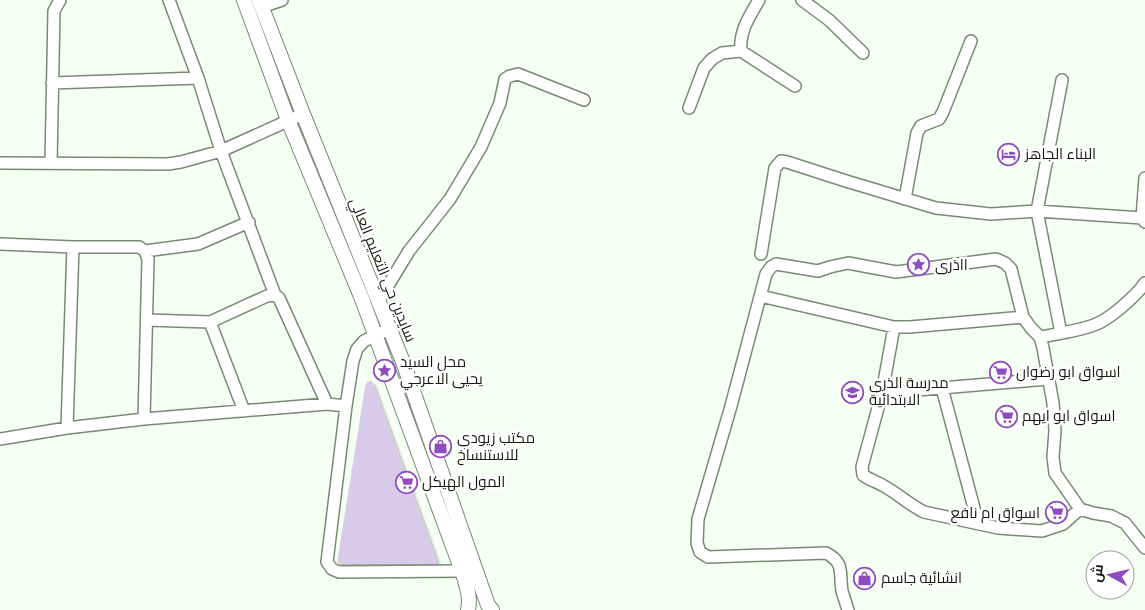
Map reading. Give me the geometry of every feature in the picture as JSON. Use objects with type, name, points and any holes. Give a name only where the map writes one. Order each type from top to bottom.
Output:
[{"type":"main road","name":"سايدين حي التعليم العالي","points":[[244,0],[288,120],[362,299],[462,571],[469,592],[468,610]]},
{"type":"main road","name":"سايدين حي التعليم العالي","points":[[260,3],[403,362],[486,599],[492,610]]},
{"type":"street","points":[[51,163],[54,10],[60,0]]},
{"type":"street","points":[[169,0],[198,78],[221,151],[275,295],[280,298],[328,404]]},
{"type":"street","points":[[260,3],[282,0]]},
{"type":"street","points":[[741,52],[741,40],[744,29],[759,0]]},
{"type":"street","points":[[802,0],[829,20],[862,53]]},
{"type":"street","points":[[905,199],[917,133],[921,126],[939,119],[971,41]]},
{"type":"street","points":[[689,108],[704,68],[712,59],[722,53],[741,52],[795,86]]},
{"type":"street","points":[[378,302],[409,251],[450,199],[481,147],[500,103],[505,79],[518,74],[584,100]]},
{"type":"street","points":[[52,83],[198,78]]},
{"type":"street","points":[[1061,333],[1037,211],[1062,80]]},
{"type":"street","points":[[0,163],[168,164],[181,162],[221,151],[303,114]]},
{"type":"street","points":[[760,254],[775,168],[781,161],[936,208],[991,214],[1037,211],[1144,220],[1145,178]]},
{"type":"street","points":[[145,251],[198,244],[248,222]]},
{"type":"street","points":[[0,244],[139,247],[145,251],[148,259],[144,419]]},
{"type":"street","points":[[67,428],[73,247]]},
{"type":"street","points":[[848,610],[842,591],[841,570],[836,558],[826,553],[708,557],[700,552],[696,544],[698,519],[731,406],[766,274],[771,266],[776,264],[818,271],[848,263],[896,272],[996,259],[1006,263],[1011,269],[1023,317],[1030,328],[1040,336],[1053,403],[1055,431],[1053,457],[1055,473],[1080,508],[1093,513],[1111,516],[1124,523],[1145,548]]},
{"type":"street","points":[[1040,336],[1096,325],[1122,307],[1145,283]]},
{"type":"street","points":[[147,320],[210,322],[267,296],[275,295]]},
{"type":"street","points":[[760,296],[894,327],[1023,317]]},
{"type":"street","points":[[210,322],[244,411]]},
{"type":"street","points":[[894,327],[882,393],[862,467],[863,475],[924,512],[998,528],[1042,531],[1063,524],[1080,508]]},
{"type":"street","points":[[389,329],[364,341],[357,349],[353,361],[327,562],[332,569],[339,572],[462,571]]},
{"type":"street","points":[[882,393],[1048,379]]},
{"type":"street","points":[[942,388],[978,523]]},
{"type":"street","points":[[0,439],[67,428],[144,419],[328,404],[346,406]]},
{"type":"building","points":[[372,381],[438,564],[337,563],[365,387],[367,382]]},
{"type":"place","name":"البناء الجاهز","points":[[1009,154]]},
{"type":"place","name":"ااذرى","points":[[919,265]]},
{"type":"place","name":"محل السيد يحيى الاعرجي","points":[[384,371]]},
{"type":"place","name":"اسواق ابو رضوان","points":[[1000,372]]},
{"type":"place","name":"مدرسة الذرى الابتدائية","points":[[853,392]]},
{"type":"place","name":"اسواق ابو ايهم","points":[[1006,416]]},
{"type":"place","name":"مكتب زيودي للاستنساخ","points":[[441,447]]},
{"type":"place","name":"المول الهيكل","points":[[406,482]]},
{"type":"place","name":"اسواق ام نافع","points":[[1056,513]]},
{"type":"place","name":"انشائية جاسم","points":[[865,578]]}]
